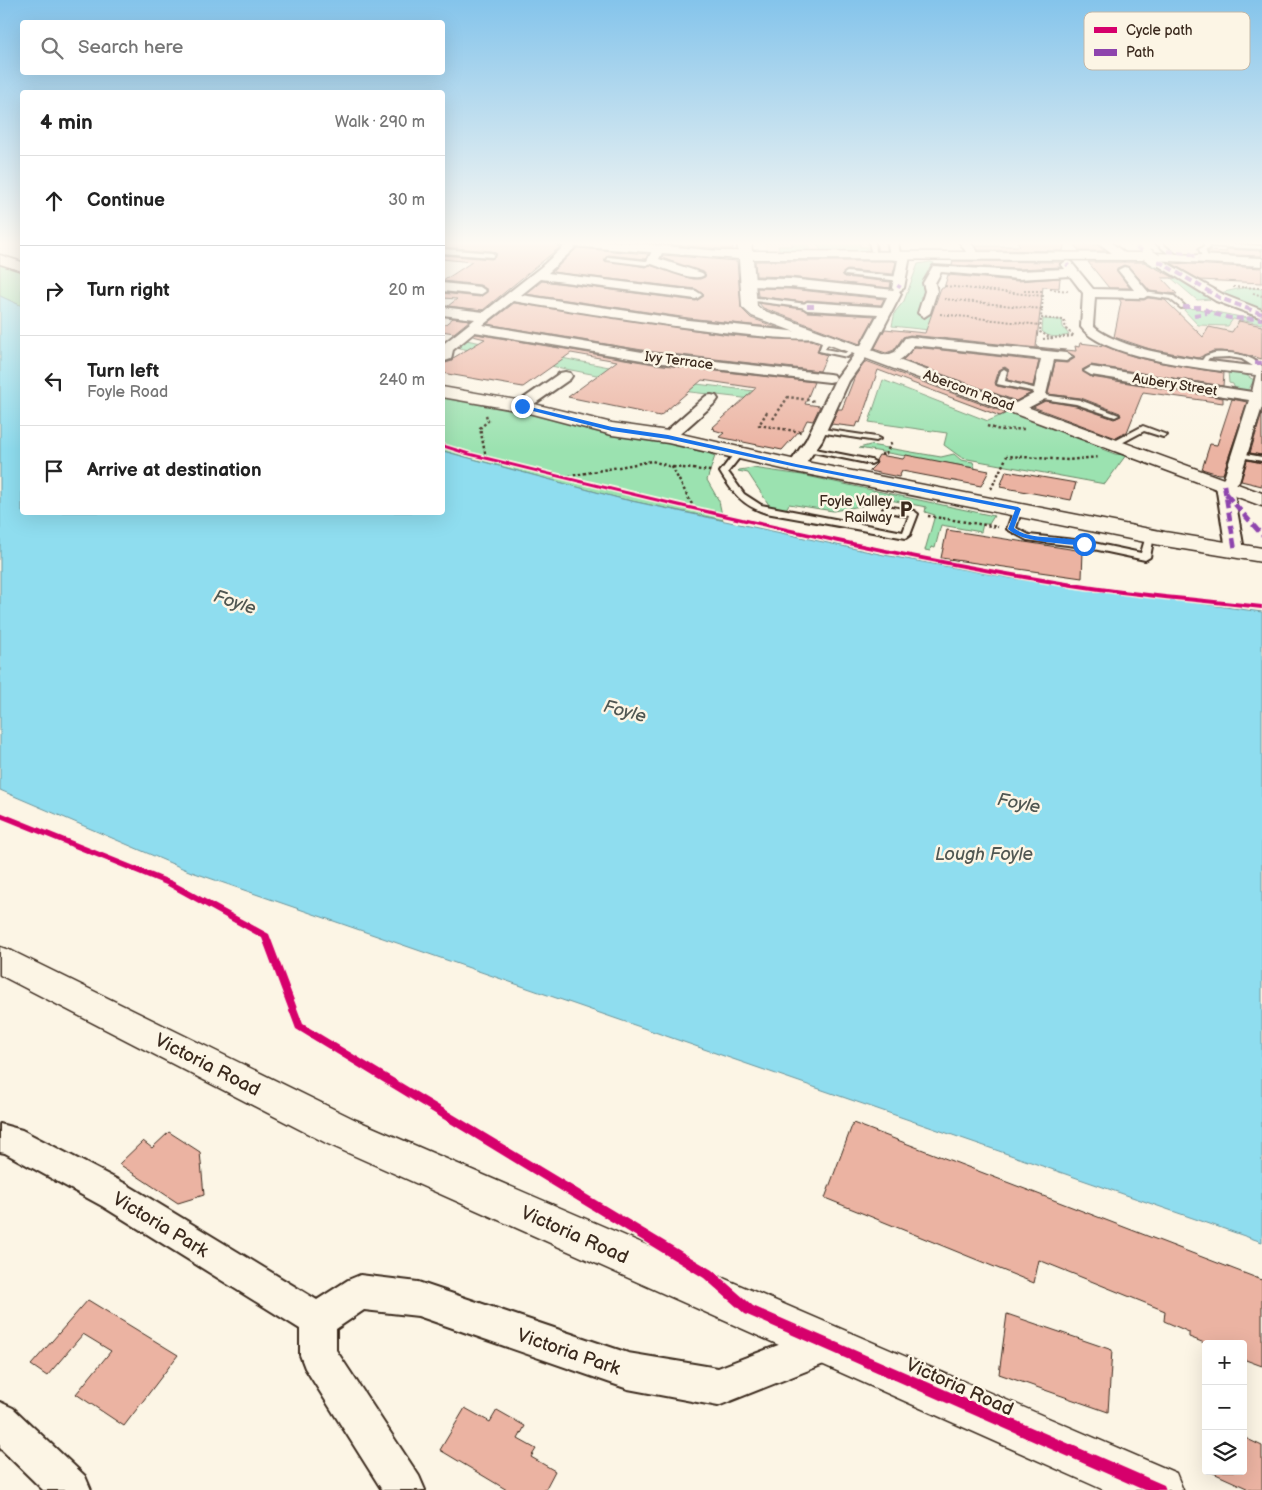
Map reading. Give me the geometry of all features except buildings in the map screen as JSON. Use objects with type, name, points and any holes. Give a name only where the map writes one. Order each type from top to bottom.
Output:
[{"type":"main road","name":"Abercorn Road","points":[[754,311],[1262,500]]},
{"type":"main road","points":[[445,393],[522,406],[612,429],[668,437],[796,466],[1158,537],[1262,555]]},
{"type":"main road","name":"Abercorn Road","points":[[1230,488],[1262,515]]},
{"type":"main road","points":[[1158,537],[1262,563]]},
{"type":"main road","name":"Victoria Road","points":[[0,960],[342,1132],[1159,1490]]},
{"type":"street","points":[[445,311],[486,316]]},
{"type":"street","points":[[445,356],[446,349],[493,311]]},
{"type":"street","points":[[599,311],[688,324],[799,336],[818,335],[814,311]]},
{"type":"street","points":[[796,466],[818,432],[858,350],[866,348],[886,311],[877,311]]},
{"type":"street","points":[[1088,311],[1087,327],[1093,335],[1125,348],[1203,363],[1262,370]]},
{"type":"street","name":"Ivy Terrace","points":[[471,327],[654,358],[829,378]]},
{"type":"street","points":[[887,360],[902,353],[910,341],[1066,357]]},
{"type":"street","points":[[1017,408],[1040,394],[1047,360]]},
{"type":"street","name":"Aubery Street","points":[[1091,371],[1259,401]]},
{"type":"street","points":[[522,406],[564,376]]},
{"type":"street","points":[[1235,550],[1231,481],[1238,454],[1259,401],[1262,376]]},
{"type":"street","points":[[668,437],[711,399]]},
{"type":"street","points":[[1245,438],[1262,441]]},
{"type":"street","name":"Victoria Park","points":[[0,1138],[11,1140],[114,1195],[318,1320],[360,1292],[418,1299],[628,1371],[718,1387],[826,1345]]},
{"type":"street","points":[[318,1320],[318,1355],[404,1490]]},
{"type":"street","points":[[0,1422],[71,1490]]},
{"type":"lane","points":[[1004,371],[1003,379],[1000,382],[1040,394],[1077,402],[1115,415]]},
{"type":"lane","points":[[1114,444],[1143,428],[1163,435]]},
{"type":"lane","points":[[818,432],[876,440]]},
{"type":"lane","points":[[808,449],[871,462]]},
{"type":"lane","points":[[739,453],[724,472],[741,498],[752,505],[766,510],[906,534],[914,514],[887,509]]},
{"type":"lane","points":[[1238,454],[1262,459]]},
{"type":"lane","points":[[1018,509],[1011,529],[1027,536],[1084,544],[1144,557],[1158,537]]},
{"type":"path","points":[[1042,311],[1040,325],[1042,334],[1051,338]]},
{"type":"path","points":[[924,312],[1040,325]]},
{"type":"path","points":[[1041,318],[1064,320],[1066,329],[1074,336],[1043,338]]},
{"type":"path","points":[[774,419],[788,397],[831,403]]},
{"type":"path","points":[[767,412],[760,425],[818,432]]},
{"type":"path","points":[[486,414],[488,422],[480,428],[486,458]]},
{"type":"path","points":[[987,426],[1000,430],[1026,430]]},
{"type":"path","points":[[984,502],[1007,456],[1068,460],[1091,459],[1102,456],[1090,454]]},
{"type":"path","points":[[478,456],[495,460]]},
{"type":"path","points":[[564,477],[652,461],[672,467],[724,472]]},
{"type":"path","points":[[672,467],[691,509],[704,512]]},
{"type":"path","points":[[555,475],[582,482]]},
{"type":"path","points":[[914,514],[1011,529]]},
{"type":"shaded area","points":[[1233,319],[1262,324],[1262,367],[1186,357],[1191,343],[1156,321],[1201,326]]},
{"type":"green space","points":[[920,311],[919,313],[934,315],[929,330],[892,326],[895,312]]},
{"type":"green space","points":[[1184,311],[1210,311],[1248,318],[1251,314],[1262,316],[1262,324],[1233,319],[1228,326],[1198,325]]},
{"type":"green space","points":[[1043,319],[1062,320],[1063,327],[1069,335],[1055,337],[1045,334],[1042,331]]},
{"type":"green space","points":[[466,340],[641,373],[639,377],[787,395],[780,405],[743,398],[673,390],[459,348]]},
{"type":"green space","points":[[1228,371],[1242,373],[1254,380],[1248,391],[1235,389],[1233,384],[1229,383]]},
{"type":"green space","points":[[883,380],[988,421],[1009,412],[1101,446],[1102,449],[1115,454],[1126,455],[1105,484],[962,458],[944,445],[947,433],[869,422]]},
{"type":"green space","points":[[445,393],[668,437],[715,456],[707,480],[719,501],[723,520],[622,499],[445,452]]},
{"type":"green space","points":[[870,445],[941,457],[954,454],[961,460],[973,462],[975,468],[859,448]]},
{"type":"green space","points":[[753,468],[802,475],[994,516],[989,524],[983,524],[981,532],[941,525],[935,548],[931,547],[930,551],[925,550],[935,515],[925,512],[926,507],[890,500],[887,506],[872,504],[833,511],[789,504],[785,511],[771,508],[748,473],[738,471]]},
{"type":"water","name":"Lough Foyle","points":[[0,311],[20,311],[20,515],[445,515],[445,452],[622,499],[884,555],[1010,578],[1262,612],[1262,1242],[189,871],[0,790]]},
{"type":"marked path","points":[[1206,311],[1222,317],[1262,319]]},
{"type":"marked path","points":[[1253,311],[1262,314]]},
{"type":"marked path","points":[[1194,315],[1207,313]]},
{"type":"marked path","points":[[1255,363],[1262,363]]},
{"type":"marked path","points":[[1224,485],[1235,550]]},
{"type":"marked path","points":[[1226,494],[1262,535]]},
{"type":"cycle path","points":[[445,446],[469,454],[694,509],[920,558],[1096,589],[1262,607]]},
{"type":"cycle path","points":[[0,815],[169,883],[266,936],[299,1026],[708,1274],[749,1310],[1159,1490]]},
{"type":"place","name":"Foyle Valley Railway","points":[[906,509]]},
{"type":"route","points":[[522,406],[612,429],[668,437],[796,466],[1018,509],[1011,529],[1016,532],[1041,539],[1084,544]]},
{"type":"water label","name":"Foyle","points":[[235,602]]},
{"type":"water label","name":"Foyle","points":[[625,711]]},
{"type":"water label","name":"Foyle","points":[[1019,803]]}]
